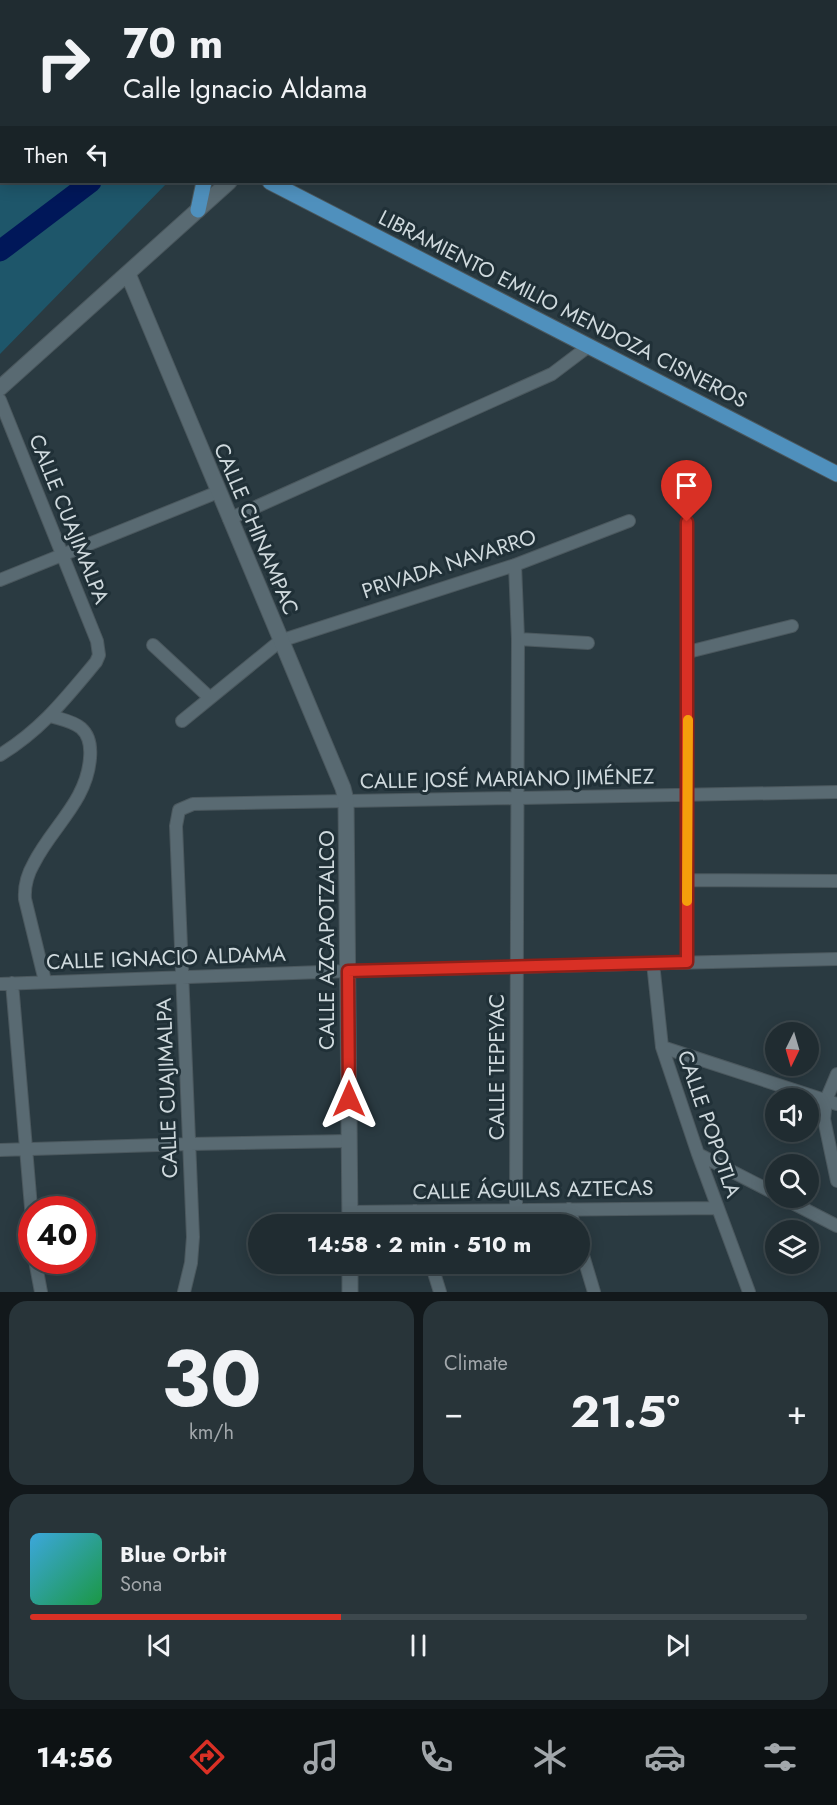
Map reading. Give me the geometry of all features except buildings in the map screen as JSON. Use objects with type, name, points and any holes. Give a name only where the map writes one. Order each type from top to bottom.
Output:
[{"type":"main road","points":[[198,210],[204,183]]},
{"type":"main road","name":"LIBRAMIENTO EMILIO MENDOZA CISNEROS","points":[[272,183],[837,474]]},
{"type":"street","points":[[0,388],[228,183]]},
{"type":"street","name":"CALLE CHINAMPAC","points":[[128,274],[343,788],[346,800]]},
{"type":"street","points":[[229,519],[552,374],[589,346]]},
{"type":"street","name":"CALLE CUAJIMALPA","points":[[0,400],[97,641],[99,654],[96,662],[51,716]]},
{"type":"street","points":[[0,580],[218,492]]},
{"type":"street","name":"PRIVADA NAVARRO","points":[[280,641],[515,565],[629,521]]},
{"type":"street","points":[[687,522],[687,962]]},
{"type":"street","name":"CALLE TEPEYAC","points":[[515,565],[518,639],[516,1210]]},
{"type":"street","points":[[688,652],[792,626]]},
{"type":"street","points":[[518,639],[588,643]]},
{"type":"street","points":[[182,721],[280,641]]},
{"type":"street","points":[[153,645],[209,697]]},
{"type":"street","points":[[0,755],[51,716],[81,728],[91,748],[88,774],[72,809],[35,860],[24,887],[45,981]]},
{"type":"street","name":"CALLE JOSÉ MARIANO JIMÉNEZ","points":[[179,810],[193,804],[837,792]]},
{"type":"street","name":"CALLE AZCAPOTZALCO","points":[[346,800],[350,1214]]},
{"type":"street","name":"CALLE CUAJIMALPA","points":[[179,810],[176,826],[193,1237],[191,1263],[184,1292]]},
{"type":"street","points":[[687,880],[837,881]]},
{"type":"street","name":"CALLE IGNACIO ALDAMA","points":[[6,983],[348,971],[837,959]]},
{"type":"street","name":"CALLE POPOTLA","points":[[654,963],[662,1047],[698,1154],[749,1292]]},
{"type":"street","points":[[6,983],[30,1196]]},
{"type":"street","points":[[662,1047],[832,1102]]},
{"type":"street","points":[[837,1074],[825,1130],[837,1181]]},
{"type":"street","points":[[0,1150],[349,1141]]},
{"type":"street","points":[[698,1154],[765,1188]]},
{"type":"street","name":"CALLE ÁGUILAS AZTECAS","points":[[388,1214],[416,1211],[718,1208]]},
{"type":"street","points":[[802,1208],[837,1226]]},
{"type":"street","points":[[569,1209],[571,1214]]},
{"type":"street","points":[[38,1274],[41,1292]]},
{"type":"street","points":[[350,1274],[350,1292]]},
{"type":"street","points":[[434,1274],[440,1292]]},
{"type":"street","points":[[589,1274],[594,1292]]},
{"type":"shaded area","points":[[0,183],[167,183],[0,354]]},
{"type":"waterway","points":[[0,251],[90,183]]},
{"type":"slow traffic","points":[[687,901],[688,720]]},
{"type":"route","points":[[349,1099],[348,971],[687,962],[687,522]]}]
